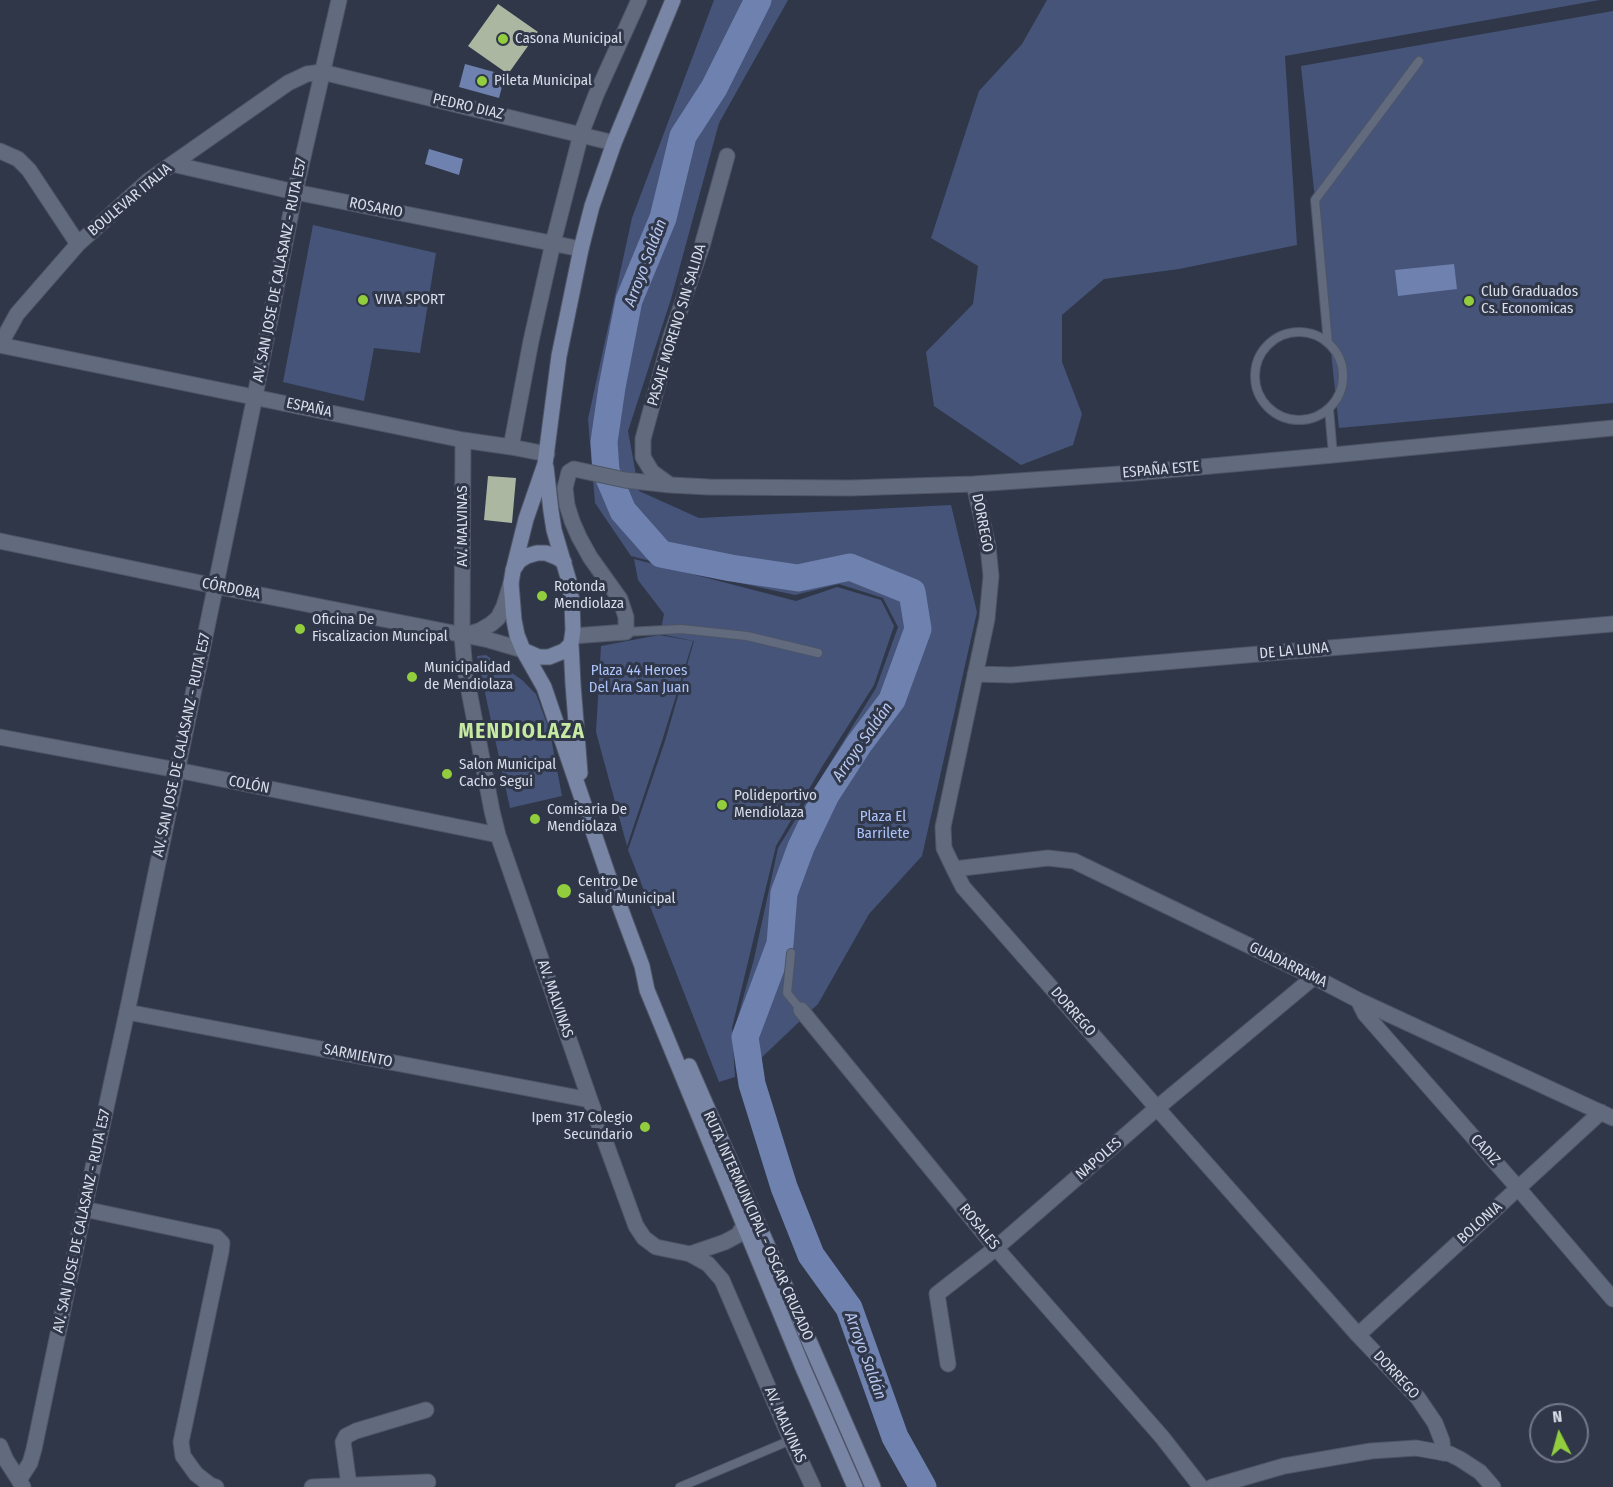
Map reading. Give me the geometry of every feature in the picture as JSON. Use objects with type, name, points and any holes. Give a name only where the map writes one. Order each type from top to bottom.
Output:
[{"type":"main road","name":"RUTA INTERMUNICIPAL - OSCAR CRUZADO","points":[[673,0],[614,143],[592,206],[559,356],[546,459],[526,519],[512,577],[514,620],[523,650],[544,687],[607,872],[642,966],[647,990],[803,1368],[855,1487]]},
{"type":"main road","name":"RUTA INTERMUNICIPAL - OSCAR CRUZADO","points":[[546,459],[550,511],[570,581],[577,739],[583,799]]},
{"type":"main road","points":[[512,577],[519,561],[537,553],[556,556],[564,562]]},
{"type":"main road","points":[[523,650],[539,657],[549,657],[564,651],[572,640]]},
{"type":"main road","name":"RUTA INTERMUNICIPAL - OSCAR CRUZADO","points":[[642,966],[654,986],[873,1487]]},
{"type":"street","name":"AV. SAN JOSE DE CALASANZ - RUTA E57","points":[[21,1484],[34,1449],[255,396],[295,192],[339,0]]},
{"type":"street","points":[[511,447],[531,340],[581,134],[596,94],[639,0]]},
{"type":"street","name":"PEDRO DIAZ","points":[[322,72],[614,143]]},
{"type":"street","name":"BOULEVAR ITALIA","points":[[0,345],[17,314],[78,244],[148,181],[288,83],[307,74],[322,72]]},
{"type":"street","points":[[0,151],[18,159],[29,170],[78,244]]},
{"type":"street","name":"PASAJE MORENO SIN SALIDA","points":[[670,485],[652,472],[644,457],[643,439],[670,336],[702,246],[727,156]]},
{"type":"street","name":"ROSARIO","points":[[172,164],[295,192],[581,249]]},
{"type":"street","name":"ESPAÑA","points":[[0,345],[462,440],[511,447],[546,459]]},
{"type":"street","name":"ESPAÑA ESTE","points":[[626,632],[626,617],[620,599],[590,557],[579,537],[567,505],[565,488],[569,472],[574,469],[626,480],[709,487],[850,488],[974,484],[1146,472],[1613,428]]},
{"type":"street","name":"AV. MALVINAS","points":[[462,440],[462,636],[465,670],[498,835],[636,1226],[644,1238],[657,1247],[690,1254],[708,1264],[722,1280],[813,1487]]},
{"type":"street","name":"DORREGO","points":[[974,484],[988,546],[991,576],[987,619],[943,827],[944,848],[954,869],[963,887],[1157,1108],[1358,1335],[1419,1398],[1435,1422],[1442,1441],[1443,1453]]},
{"type":"street","name":"CÓRDOBA","points":[[0,541],[489,640],[523,650]]},
{"type":"street","points":[[462,636],[480,631],[498,618],[504,606],[512,577]]},
{"type":"street","name":"DE LA LUNA","points":[[975,674],[1011,675],[1613,624]]},
{"type":"street","points":[[572,640],[626,632]]},
{"type":"street","name":"COLÓN","points":[[0,737],[498,835]]},
{"type":"street","name":"GUADARRAMA","points":[[954,869],[1048,858],[1074,861],[1358,1000],[1607,1115]]},
{"type":"street","name":"NAPOLES","points":[[948,1364],[937,1294],[996,1248],[1157,1108],[1314,977]]},
{"type":"street","name":"CADIZ","points":[[1358,1000],[1365,1014],[1613,1299]]},
{"type":"street","name":"ROSALES","points":[[801,1010],[996,1248],[1162,1437],[1201,1487]]},
{"type":"street","name":"SARMIENTO","points":[[127,1012],[590,1100]]},
{"type":"street","name":"BOLONIA","points":[[1358,1335],[1518,1188],[1607,1115]]},
{"type":"street","points":[[84,1209],[216,1237],[222,1243],[181,1442],[183,1456],[196,1474],[216,1487]]},
{"type":"street","points":[[690,1254],[726,1242],[738,1235],[744,1225]]},
{"type":"street","points":[[803,1368],[812,1399],[849,1487]]},
{"type":"street","points":[[349,1485],[344,1442],[346,1436],[426,1410]]},
{"type":"street","points":[[0,1446],[21,1484]]},
{"type":"street","points":[[1212,1487],[1284,1466],[1371,1451],[1416,1448],[1450,1454],[1460,1459],[1480,1472],[1492,1487]]},
{"type":"street","points":[[312,1487],[428,1482]]},
{"type":"lane","points":[[1328,343],[1315,200],[1419,61]]},
{"type":"lane","points":[[1294,332],[1309,333],[1328,343],[1341,361],[1343,376],[1338,397],[1329,409],[1310,419],[1295,420],[1269,409],[1257,391],[1254,376],[1263,349],[1280,336],[1294,332]]},
{"type":"lane","points":[[1329,409],[1332,455]]},
{"type":"lane","points":[[626,632],[681,629],[747,636],[818,653]]},
{"type":"lane","name":"ROSALES","points":[[791,953],[787,993],[801,1010]]},
{"type":"lane","points":[[680,1487],[791,1440]]},
{"type":"green space","name":"Plaza El Barrilete","points":[[714,0],[788,0],[719,123],[671,299],[628,431],[639,491],[699,518],[951,505],[977,612],[922,856],[869,914],[818,1004],[739,1079],[735,1027],[754,959],[778,848],[876,688],[898,627],[883,598],[839,584],[795,595],[707,576],[631,556],[595,503],[588,419],[632,218]]},
{"type":"green space","points":[[1047,0],[1600,0],[1285,56],[1297,245],[1179,269],[1104,279],[1062,315],[1062,362],[1082,414],[1073,445],[1021,465],[934,406],[926,352],[973,304],[978,266],[931,238],[979,91],[1022,44]]},
{"type":"green space","name":"Club Graduados Cs. Economicas","points":[[1613,11],[1613,403],[1339,428],[1301,66]]},
{"type":"green space","name":"VIVA SPORT","points":[[313,225],[436,253],[420,353],[374,348],[364,401],[283,382]]},
{"type":"green space","name":"Polideportivo Mendiolaza","points":[[634,559],[796,601],[837,587],[881,600],[894,626],[874,685],[823,765],[776,846],[732,1028],[735,1077],[719,1082],[628,850],[665,741],[694,641],[660,634],[664,614],[638,580]]},
{"type":"green space","name":"Plaza 44 Heroes Del Ara San Juan","points":[[659,635],[693,641],[627,846],[596,732],[601,646]]},
{"type":"green space","points":[[486,655],[522,680],[536,694],[550,732],[562,796],[510,808],[477,656]]},
{"type":"shaded area","name":"Pileta Municipal","points":[[465,64],[505,75],[499,98],[459,87]]},
{"type":"shaded area","points":[[429,149],[463,159],[459,175],[425,164]]},
{"type":"shaded area","points":[[1454,264],[1457,289],[1398,296],[1395,270]]},
{"type":"building","name":"Casona Municipal","points":[[498,4],[538,32],[508,74],[468,46]]},
{"type":"building","points":[[488,476],[516,478],[512,523],[484,520]]},
{"type":"waterway","name":"Arroyo Saldán","points":[[758,0],[714,88],[683,136],[663,218],[629,300],[604,442],[606,471],[623,511],[661,554],[798,578],[850,567],[912,592],[918,629],[892,700],[859,744],[826,795],[801,847],[784,893],[780,944],[745,1037],[752,1084],[784,1187],[811,1255],[849,1308],[895,1437],[923,1487]]},
{"type":"place","name":"Casona Municipal","points":[[503,39]]},
{"type":"place","name":"Pileta Municipal","points":[[482,81]]},
{"type":"place","name":"VIVA SPORT","points":[[363,300]]},
{"type":"place","name":"Club Graduados Cs. Economicas","points":[[1469,301]]},
{"type":"place","name":"Rotonda Mendiolaza","points":[[542,596]]},
{"type":"place","name":"Oficina De Fiscalizacion Muncipal","points":[[300,629]]},
{"type":"place","name":"Municipalidad de Mendiolaza","points":[[412,677]]},
{"type":"place","name":"Salon Municipal Cacho Segui","points":[[447,774]]},
{"type":"place","name":"Polideportivo Mendiolaza","points":[[722,805]]},
{"type":"place","name":"Comisaria De Mendiolaza","points":[[535,819]]},
{"type":"place","name":"Centro De Salud Municipal","points":[[564,891]]},
{"type":"place","name":"Ipem 317 Colegio Secundario","points":[[645,1127]]},
{"type":"district","name":"MENDIOLAZA","points":[[522,732]]}]
